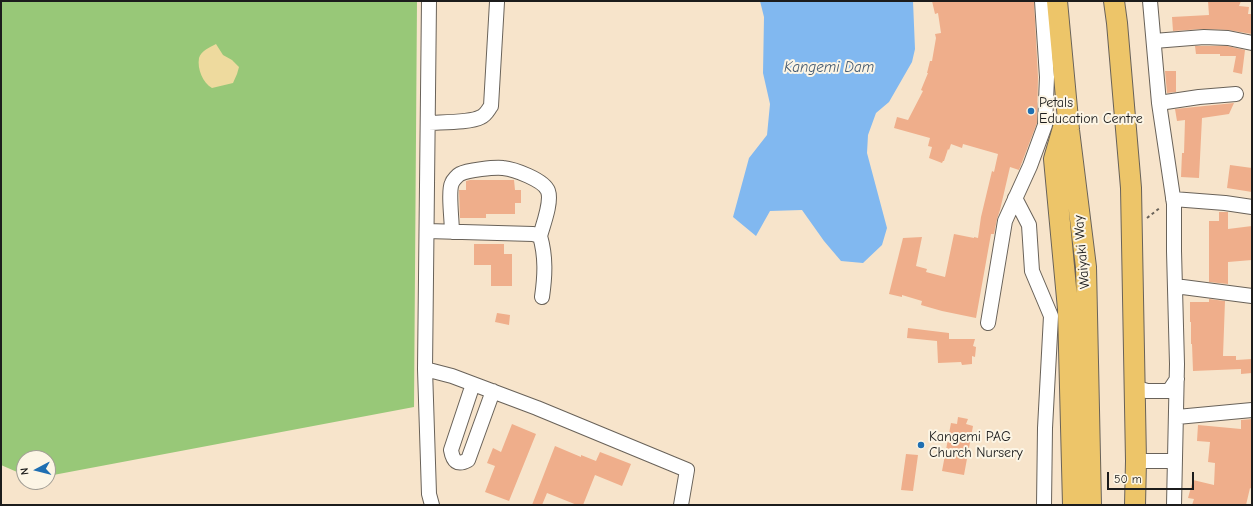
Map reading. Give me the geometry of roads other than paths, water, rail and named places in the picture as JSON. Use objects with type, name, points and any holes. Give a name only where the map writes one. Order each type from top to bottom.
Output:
[{"type":"highway","name":"Waiyaki Way","points":[[1057,1],[1086,267],[1090,505]]},
{"type":"highway","points":[[1114,1],[1131,188],[1136,461],[1135,505]]},
{"type":"highway","points":[[1068,112],[1054,159],[1068,309],[1073,505]]},
{"type":"street","points":[[430,1],[425,369],[429,494],[432,505]]},
{"type":"street","points":[[988,323],[1005,221],[1030,166],[1045,125],[1047,77],[1042,1]]},
{"type":"street","points":[[1150,1],[1159,103],[1173,199],[1177,379],[1174,505]]},
{"type":"street","points":[[428,123],[471,121],[481,118],[487,113],[491,106],[497,2]]},
{"type":"street","points":[[1154,41],[1204,37],[1228,38],[1252,43]]},
{"type":"street","points":[[1159,103],[1199,97],[1236,94]]},
{"type":"street","points":[[452,232],[450,200],[452,183],[460,174],[470,170],[503,168],[530,176],[541,182],[548,191],[549,200],[540,236],[544,250],[542,297]]},
{"type":"street","points":[[1015,198],[1029,226],[1032,271],[1051,316],[1045,428],[1044,505]]},
{"type":"street","points":[[1173,199],[1226,203],[1252,208]]},
{"type":"street","points":[[427,231],[533,234],[540,236]]},
{"type":"street","points":[[1175,286],[1252,296]]},
{"type":"street","points":[[425,369],[452,376],[537,408],[687,470],[681,505]]},
{"type":"street","points":[[1134,387],[1148,391],[1169,391],[1177,379]]},
{"type":"street","points":[[473,384],[451,450],[452,457],[459,463],[468,460],[493,392]]},
{"type":"street","points":[[1177,417],[1252,410]]},
{"type":"street","points":[[1136,461],[1175,461]]},
{"type":"water","name":"Kangemi Dam","points":[[760,1],[913,1],[915,49],[912,62],[889,102],[876,113],[868,135],[867,153],[887,228],[882,245],[863,263],[841,261],[824,241],[802,210],[770,211],[756,236],[733,217],[749,158],[767,135],[770,104],[763,73],[764,17]]},
{"type":"place","name":"Petals Education Centre","points":[[1031,111]]},
{"type":"place","name":"Kangemi PAG Church Nursery","points":[[921,445]]}]
